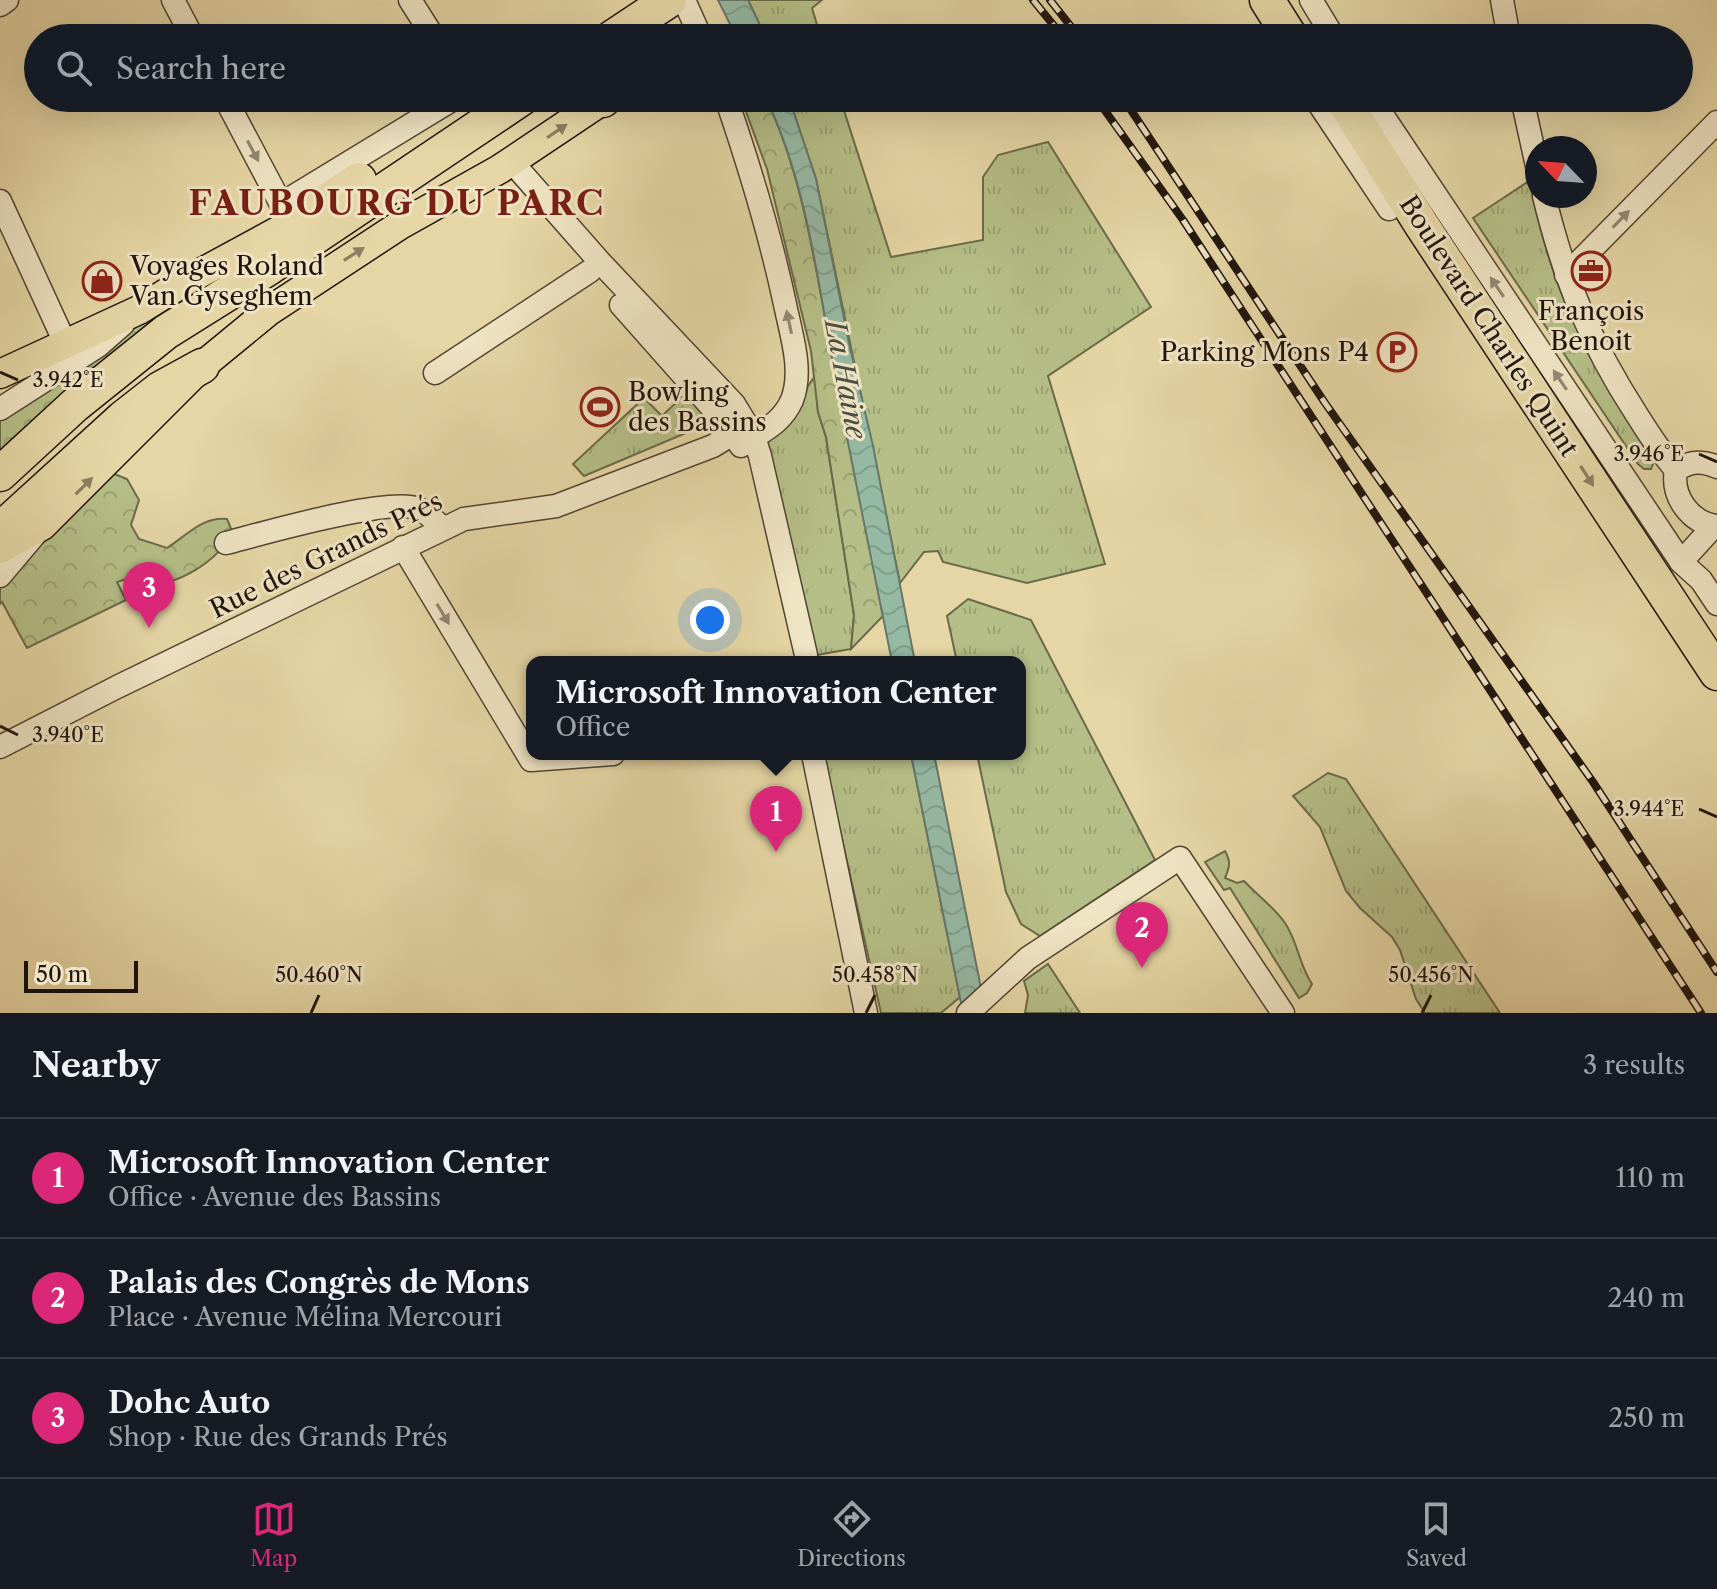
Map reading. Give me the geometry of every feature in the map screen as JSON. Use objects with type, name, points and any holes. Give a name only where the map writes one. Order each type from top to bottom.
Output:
[{"type":"highway","points":[[1267,0],[1282,24]]},
{"type":"highway","points":[[1281,0],[1310,24]]},
{"type":"highway","points":[[634,24],[656,10]]},
{"type":"highway","points":[[284,215],[403,152],[493,112]]},
{"type":"highway","points":[[0,474],[75,405],[166,332],[270,267],[501,112]]},
{"type":"highway","points":[[1338,112],[1383,184],[1421,224]]},
{"type":"highway","name":"Boulevard Charles Quint","points":[[1351,112],[1421,224],[1705,644],[1717,673]]},
{"type":"highway","points":[[1,526],[88,419],[270,267]]},
{"type":"highway","points":[[1,526],[123,418],[160,389],[202,366]]},
{"type":"main road","points":[[1,526],[42,526],[202,366],[269,311],[400,225],[506,166],[585,112]]},
{"type":"main road","points":[[0,374],[139,310],[284,215]]},
{"type":"street","points":[[0,5],[7,0]]},
{"type":"street","points":[[173,0],[186,24]]},
{"type":"street","points":[[410,0],[425,24]]},
{"type":"street","points":[[684,0],[695,24]]},
{"type":"street","points":[[1254,0],[1269,24]]},
{"type":"street","points":[[1311,0],[1318,24]]},
{"type":"street","points":[[1502,0],[1506,24]]},
{"type":"street","points":[[232,112],[284,215],[435,112]]},
{"type":"street","name":"Rue des Grands Prés","points":[[0,747],[464,519],[556,506],[776,424],[793,399],[797,367],[765,217],[731,112]]},
{"type":"street","name":"Boulevard Charles Quint","points":[[1324,112],[1389,209]]},
{"type":"street","name":"Boulevard Charles Quint","points":[[1380,112],[1681,562],[1701,580],[1717,604]]},
{"type":"street","points":[[1525,112],[1530,136]]},
{"type":"street","points":[[1566,275],[1717,122]]},
{"type":"street","points":[[506,166],[734,404],[806,656]]},
{"type":"street","points":[[506,166],[590,271],[744,435],[784,604],[792,656]]},
{"type":"street","points":[[0,201],[66,345]]},
{"type":"street","points":[[1547,208],[1566,275],[1587,330],[1610,373],[1675,475],[1678,497],[1692,517],[1701,523],[1716,526]]},
{"type":"street","points":[[435,373],[590,271]]},
{"type":"street","points":[[0,409],[98,346],[139,310]]},
{"type":"street","points":[[1633,487],[1654,488],[1698,461],[1716,465]]},
{"type":"street","points":[[226,543],[300,523],[381,507],[419,508],[443,528]]},
{"type":"street","points":[[0,576],[42,526]]},
{"type":"street","points":[[1681,562],[1716,526]]},
{"type":"street","points":[[403,547],[526,752]]},
{"type":"street","points":[[814,760],[866,1013]]},
{"type":"street","points":[[968,1013],[1028,958],[1180,858],[1283,1013]]},
{"type":"green space","points":[[748,0],[822,0],[812,8],[817,24],[759,24]]},
{"type":"green space","points":[[746,112],[772,112],[797,184],[811,243],[883,616],[851,649],[854,615],[826,437],[818,412],[811,351],[767,169]]},
{"type":"green space","points":[[794,112],[844,112],[891,257],[983,240],[983,177],[998,155],[1048,142],[1151,307],[1048,376],[1105,564],[1027,583],[943,562],[938,551],[924,552],[900,583],[816,179]]},
{"type":"green space","points":[[1525,184],[1525,208],[1536,208],[1560,291],[1594,360],[1655,459],[1651,469],[1644,469],[1638,464],[1473,218]]},
{"type":"green space","points":[[224,274],[175,309],[0,455],[0,416],[135,326]]},
{"type":"green space","points":[[815,376],[818,412],[826,437],[854,615],[851,649],[811,656],[764,445],[776,433]]},
{"type":"green space","points":[[686,393],[708,420],[705,425],[584,476],[573,464],[644,398],[662,416]]},
{"type":"green space","points":[[112,473],[127,479],[139,500],[131,525],[139,539],[167,548],[202,524],[218,519],[227,519],[232,531],[219,552],[196,570],[157,585],[145,585],[139,575],[117,582],[126,600],[27,648],[2,602],[0,604],[0,587]]},
{"type":"green space","points":[[968,599],[1031,620],[1155,860],[1040,936],[1021,924],[1006,892],[978,760],[1026,760],[1026,656],[956,656],[947,616]]},
{"type":"green space","points":[[824,760],[912,760],[960,997],[941,1013],[881,1013]]},
{"type":"green space","points":[[1328,773],[1346,779],[1500,1013],[1425,1013],[1416,999],[1400,950],[1392,937],[1346,891],[1320,827],[1293,796]]},
{"type":"green space","points":[[1225,851],[1229,864],[1225,878],[1237,883],[1244,881],[1276,912],[1289,930],[1312,984],[1307,993],[1299,998],[1230,888],[1224,890],[1205,862]]},
{"type":"green space","points":[[1048,964],[1080,1013],[1025,1013],[1028,995],[1024,981]]},
{"type":"water","points":[[718,0],[748,0],[759,24],[730,24]]},
{"type":"water","name":"La Haine","points":[[772,112],[794,112],[816,179],[914,656],[891,656],[810,234]]},
{"type":"water","points":[[912,760],[935,760],[986,1013],[963,1013]]},
{"type":"railway","points":[[1033,0],[1053,24]]},
{"type":"railway","points":[[1050,0],[1069,24]]},
{"type":"railway","points":[[1106,112],[1183,220],[1701,1013]]},
{"type":"railway","points":[[1132,112],[1325,403],[1593,782],[1717,972]]},
{"type":"place","name":"François Benoit","points":[[1591,271]]},
{"type":"place","name":"Voyages Roland Van Gyseghem","points":[[102,281]]},
{"type":"place","name":"Parking Mons P4","points":[[1397,352]]},
{"type":"place","name":"Bowling des Bassins","points":[[600,407]]},
{"type":"place","name":"Dohc Auto","points":[[149,628]]},
{"type":"place","name":"Microsoft Innovation Center","points":[[776,852]]},
{"type":"place","name":"Palais des Congrès de Mons","points":[[1142,968]]},
{"type":"district","name":"FAUBOURG DU PARC","points":[[397,203]]}]
